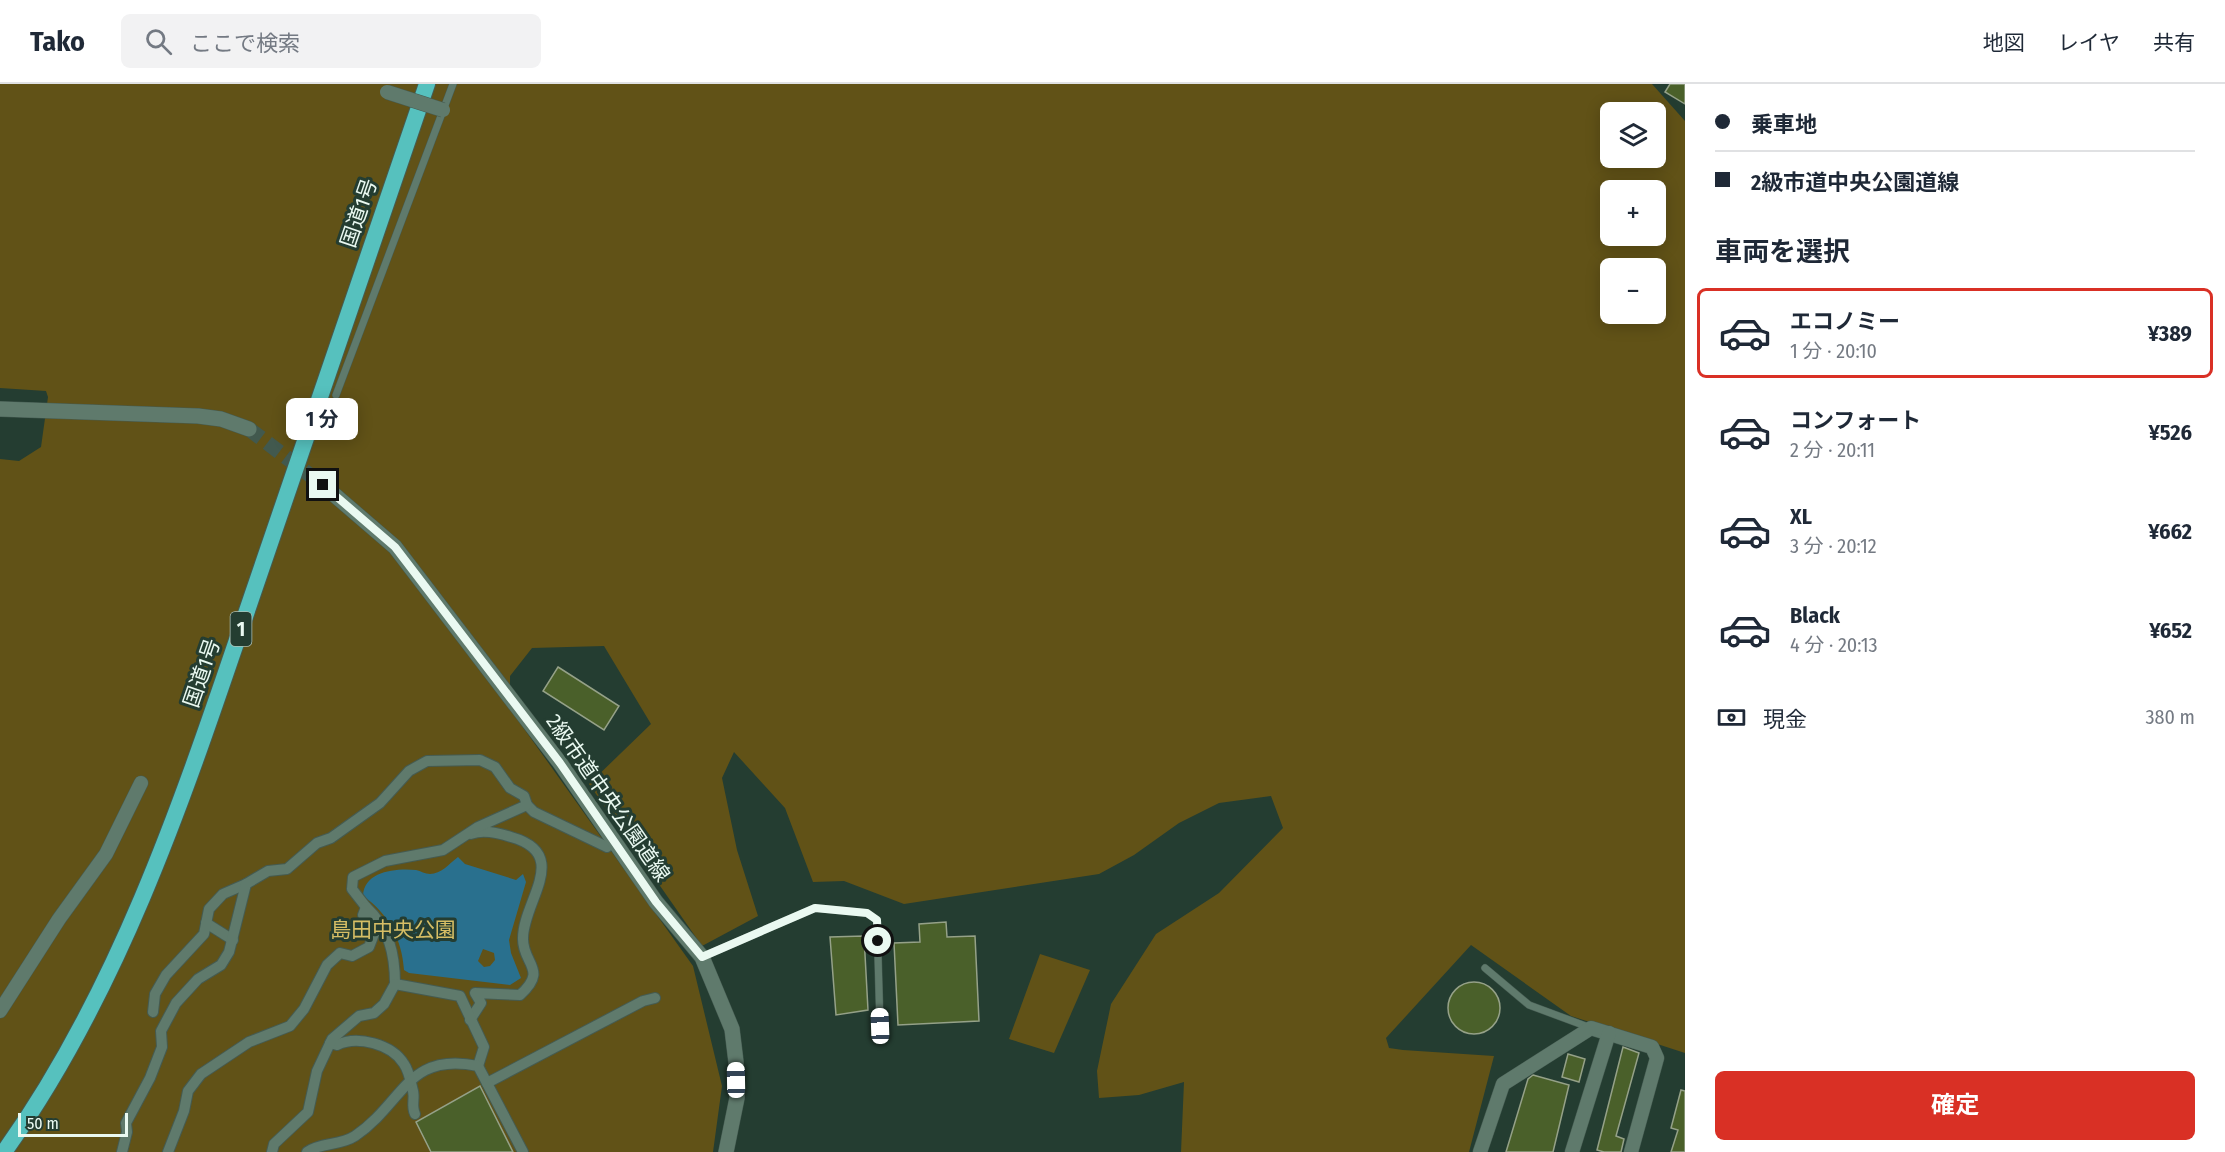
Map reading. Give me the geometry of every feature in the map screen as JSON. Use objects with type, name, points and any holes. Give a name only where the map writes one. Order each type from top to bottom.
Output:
[{"type":"highway","name":"国道1号","points":[[4,1152],[74,1041],[110,971],[158,859],[216,702],[426,84]]},
{"type":"street","points":[[387,92],[443,110]]},
{"type":"street","points":[[0,409],[198,416],[221,419],[249,429]]},
{"type":"street","name":"2級市道中央公園道線","points":[[323,485],[395,547],[560,763],[656,902],[702,957],[732,1029],[737,1098],[726,1152]]},
{"type":"street","points":[[153,1012],[155,994],[166,975],[204,934],[209,909],[223,894],[268,871],[287,869],[317,843],[332,838],[381,803],[409,771],[426,761],[480,760],[495,767],[510,788],[524,796],[527,805],[534,812],[607,848]]},
{"type":"street","points":[[0,1011],[59,919],[106,854],[141,783]]},
{"type":"street","points":[[273,1152],[274,1144],[308,1112],[317,1071],[330,1043],[339,1031],[359,1016],[374,1013],[384,1004],[395,984],[395,961],[391,943],[376,916],[352,890],[353,877],[385,861],[434,854],[500,815],[527,805]]},
{"type":"street","points":[[395,984],[460,996],[475,993],[520,995],[531,985],[535,973],[522,939],[544,870],[537,854],[521,840],[496,833],[476,832],[462,838]]},
{"type":"street","points":[[122,1152],[127,1132],[126,1123],[150,1078],[162,1047],[161,1031],[176,1003],[198,979],[221,965],[232,940],[246,884]]},
{"type":"street","points":[[168,1152],[184,1111],[188,1091],[201,1074],[249,1042],[290,1026],[304,1009],[327,965],[340,953],[352,956],[369,946],[374,934],[363,915],[366,907]]},
{"type":"street","points":[[206,923],[232,940]]},
{"type":"street","points":[[470,1020],[481,1003],[475,993]]},
{"type":"street","points":[[460,996],[484,1047],[478,1066],[523,1152]]},
{"type":"street","points":[[487,1083],[643,1001],[655,998]]},
{"type":"street","points":[[1480,1152],[1503,1084],[1591,1028],[1652,1047],[1657,1058],[1631,1152]]},
{"type":"street","points":[[1572,1152],[1609,1033]]},
{"type":"street","points":[[330,1043],[337,1045],[346,1040],[362,1041],[384,1048],[404,1063],[410,1081],[415,1114]]},
{"type":"street","points":[[307,1152],[315,1147],[352,1138],[386,1110],[410,1081],[426,1068],[447,1062],[478,1066]]},
{"type":"lane","points":[[336,395],[453,84]]},
{"type":"lane","points":[[702,957],[815,908],[867,913],[877,920],[880,1026]]},
{"type":"lane","points":[[1485,968],[1529,1005],[1591,1028]]},
{"type":"green space","name":"島田中央公園","points":[[0,84],[1652,84],[1685,121],[1685,1053],[1571,1016],[1471,945],[1386,1038],[1389,1048],[1494,1056],[1469,1152],[1181,1152],[1184,1082],[1139,1095],[1099,1098],[1097,1071],[1111,1004],[1156,934],[1219,893],[1283,828],[1271,796],[1219,803],[1179,823],[1134,855],[1099,874],[904,904],[844,881],[813,882],[785,808],[734,752],[722,778],[737,850],[758,916],[702,946],[589,784],[651,724],[604,646],[532,648],[510,676],[510,709],[693,966],[722,1086],[713,1152],[0,1152],[0,459],[19,461],[41,447],[48,397],[46,391],[0,388]]},
{"type":"green space","points":[[1040,954],[1090,970],[1054,1053],[1009,1039]]},
{"type":"water","points":[[458,857],[465,864],[516,880],[523,874],[526,882],[509,940],[511,953],[521,978],[510,985],[409,973],[404,970],[397,937],[380,910],[363,896],[369,881],[382,873],[416,870],[434,874]],"holes":[[[483,949],[494,953],[495,960],[490,966],[484,967],[478,961]]]},
{"type":"building","points":[[1670,84],[1685,84],[1685,104],[1665,92]]},
{"type":"building","points":[[558,667],[619,706],[604,730],[543,691]]},
{"type":"building","points":[[946,922],[947,937],[975,936],[979,1021],[898,1025],[894,943],[920,942],[919,924]]},
{"type":"building","points":[[864,936],[868,1010],[836,1015],[830,937]]},
{"type":"building","points":[[1469,982],[1479,982],[1493,989],[1500,1008],[1493,1027],[1479,1034],[1469,1034],[1459,1030],[1452,1023],[1448,1013],[1448,1003],[1452,993],[1459,986]]},
{"type":"building","points":[[1623,1047],[1639,1053],[1616,1136],[1624,1139],[1621,1152],[1604,1152],[1597,1150]]},
{"type":"building","points":[[1568,1054],[1585,1059],[1579,1082],[1562,1077]]},
{"type":"building","points":[[1533,1075],[1569,1085],[1553,1152],[1506,1152],[1528,1079]]},
{"type":"building","points":[[480,1086],[513,1152],[431,1152],[416,1122]]},
{"type":"building","points":[[1681,1090],[1685,1091],[1685,1152],[1671,1152],[1678,1130],[1671,1128]]},
{"type":"tunnel","points":[[249,429],[323,485]]},
{"type":"route","points":[[323,485],[369,522],[395,547],[560,763],[656,902],[702,957],[815,908],[867,913],[877,920],[878,941]]}]
